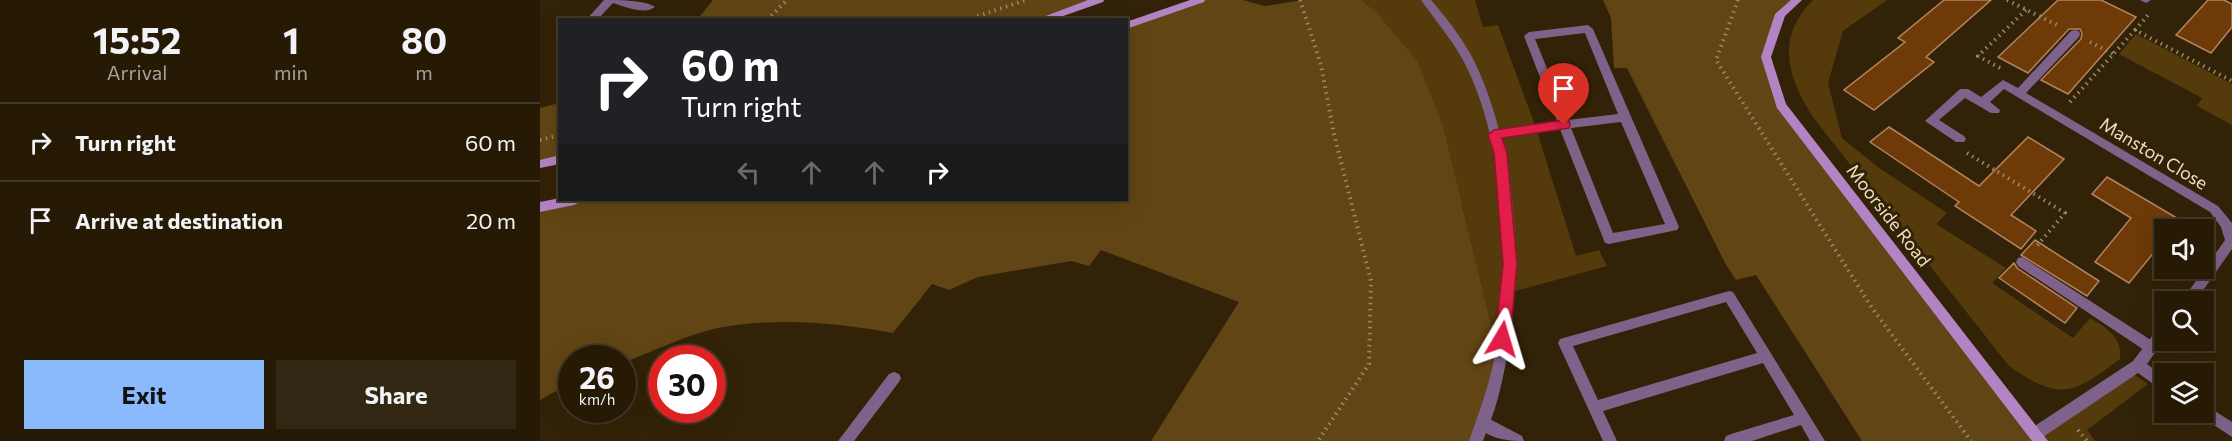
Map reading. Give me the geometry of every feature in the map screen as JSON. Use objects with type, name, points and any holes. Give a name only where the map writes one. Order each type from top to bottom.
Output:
[{"type":"street","points":[[593,18],[610,0]]},
{"type":"street","points":[[616,0],[629,5],[650,7]]},
{"type":"street","points":[[1046,18],[1099,0]]},
{"type":"street","points":[[1128,25],[1200,0]]},
{"type":"street","points":[[1426,0],[1448,26],[1476,76],[1500,153],[1510,264],[1500,362],[1484,423],[1476,441]]},
{"type":"street","name":"Moorside Road","points":[[1797,0],[1780,14],[1766,57],[1782,105],[2038,437]]},
{"type":"street","points":[[1588,28],[1625,117],[1673,227],[1609,239],[1529,36],[1588,28]]},
{"type":"street","points":[[2019,94],[2075,34]]},
{"type":"street","points":[[1982,103],[2003,84]]},
{"type":"street","name":"Manston Close","points":[[2003,84],[2214,209],[2227,225],[2231,242],[2195,291]]},
{"type":"street","points":[[1960,139],[1931,121],[1964,92],[1995,110]]},
{"type":"street","points":[[1494,135],[1625,117]]},
{"type":"street","points":[[540,164],[558,160]]},
{"type":"street","points":[[540,207],[569,201]]},
{"type":"street","points":[[2022,262],[2152,348]]},
{"type":"street","points":[[1610,441],[1565,343],[1729,296],[1818,441]]},
{"type":"street","points":[[2038,437],[2138,365],[2154,345]]},
{"type":"street","points":[[1594,406],[1766,356]]},
{"type":"street","points":[[2138,365],[2154,377]]},
{"type":"street","points":[[845,441],[894,378]]},
{"type":"street","points":[[2214,417],[2232,430]]},
{"type":"street","points":[[1731,441],[1804,418]]},
{"type":"street","points":[[1484,423],[1517,441]]},
{"type":"path","points":[[769,18],[787,0]]},
{"type":"path","points":[[972,18],[1026,0]]},
{"type":"path","points":[[1300,0],[1321,65],[1334,134],[1371,281],[1369,364],[1318,441]]},
{"type":"path","points":[[1738,0],[1716,60],[1872,308],[1971,441]]},
{"type":"path","points":[[2003,84],[2012,75],[1978,56],[2026,10]]},
{"type":"path","points":[[2073,99],[2135,30],[2232,81]]},
{"type":"path","points":[[540,140],[558,136]]},
{"type":"path","points":[[1960,139],[1954,145],[2065,213],[2022,262]]},
{"type":"shaded area","points":[[713,0],[1099,0],[1046,18],[699,18]]},
{"type":"shaded area","points":[[1200,0],[1243,0],[1265,6],[1303,0],[1361,0],[1377,13],[1417,61],[1443,126],[1500,361],[1476,441],[1151,441],[1239,302],[1101,250],[1089,266],[1071,261],[978,277],[949,290],[932,284],[893,333],[828,324],[784,322],[740,325],[707,331],[668,345],[648,345],[648,353],[636,358],[636,345],[558,345],[558,390],[540,400],[540,207],[569,201],[1128,201],[1128,26]]},
{"type":"shaded area","points":[[1361,0],[1475,0],[1483,27],[1498,25],[1536,128],[1576,256],[1599,250],[1607,266],[1508,293],[1500,361],[1463,208]]},
{"type":"shaded area","points":[[1603,0],[1797,0],[1780,14],[1766,57],[1781,105],[2041,441],[1862,441],[1756,275],[1736,280],[1725,263],[1627,68],[1614,68],[1611,18]]},
{"type":"shaded area","points":[[1813,0],[1887,0],[1843,31],[1828,83],[1842,138],[1879,168],[1947,213],[1936,224],[2006,268],[1992,283],[2073,338],[2090,318],[2096,321],[2116,339],[2120,359],[2090,380],[2066,389],[2055,389],[2042,385],[2009,366],[1815,120],[1806,105],[1792,74],[1789,44],[1793,29]]},
{"type":"shaded area","points":[[2136,34],[2232,84],[2232,125],[2197,106],[2202,98],[2119,54]]},
{"type":"shaded area","points":[[558,103],[558,159],[540,164],[540,108]]},
{"type":"shaded area","points":[[2129,371],[2148,384],[2087,430],[2095,441],[2041,441],[2035,434]]},
{"type":"building","points":[[1944,0],[1991,0],[1926,57],[1934,62],[1874,110],[1844,90],[1905,42],[1898,38]]},
{"type":"building","points":[[2058,0],[2101,0],[2136,17],[2068,94],[2041,80],[2081,39],[2080,29],[2069,29],[2028,73],[1998,57]]},
{"type":"building","points":[[2208,0],[2224,0],[2232,4],[2232,27],[2211,53],[2176,35]]},
{"type":"building","points":[[1889,127],[1979,186],[2028,137],[2064,159],[2011,215],[2036,231],[2021,249],[1955,206],[1959,202],[1870,142]]},
{"type":"building","points":[[2107,177],[2179,219],[2154,219],[2154,252],[2129,283],[2095,262],[2131,218],[2092,194]]},
{"type":"building","points":[[2035,240],[2099,281],[2087,296],[2021,255]]},
{"type":"building","points":[[2014,263],[2017,268],[2077,308],[2065,323],[1999,278]]},
{"type":"route","points":[[1502,339],[1510,264],[1500,153],[1494,135],[1564,125]]}]
